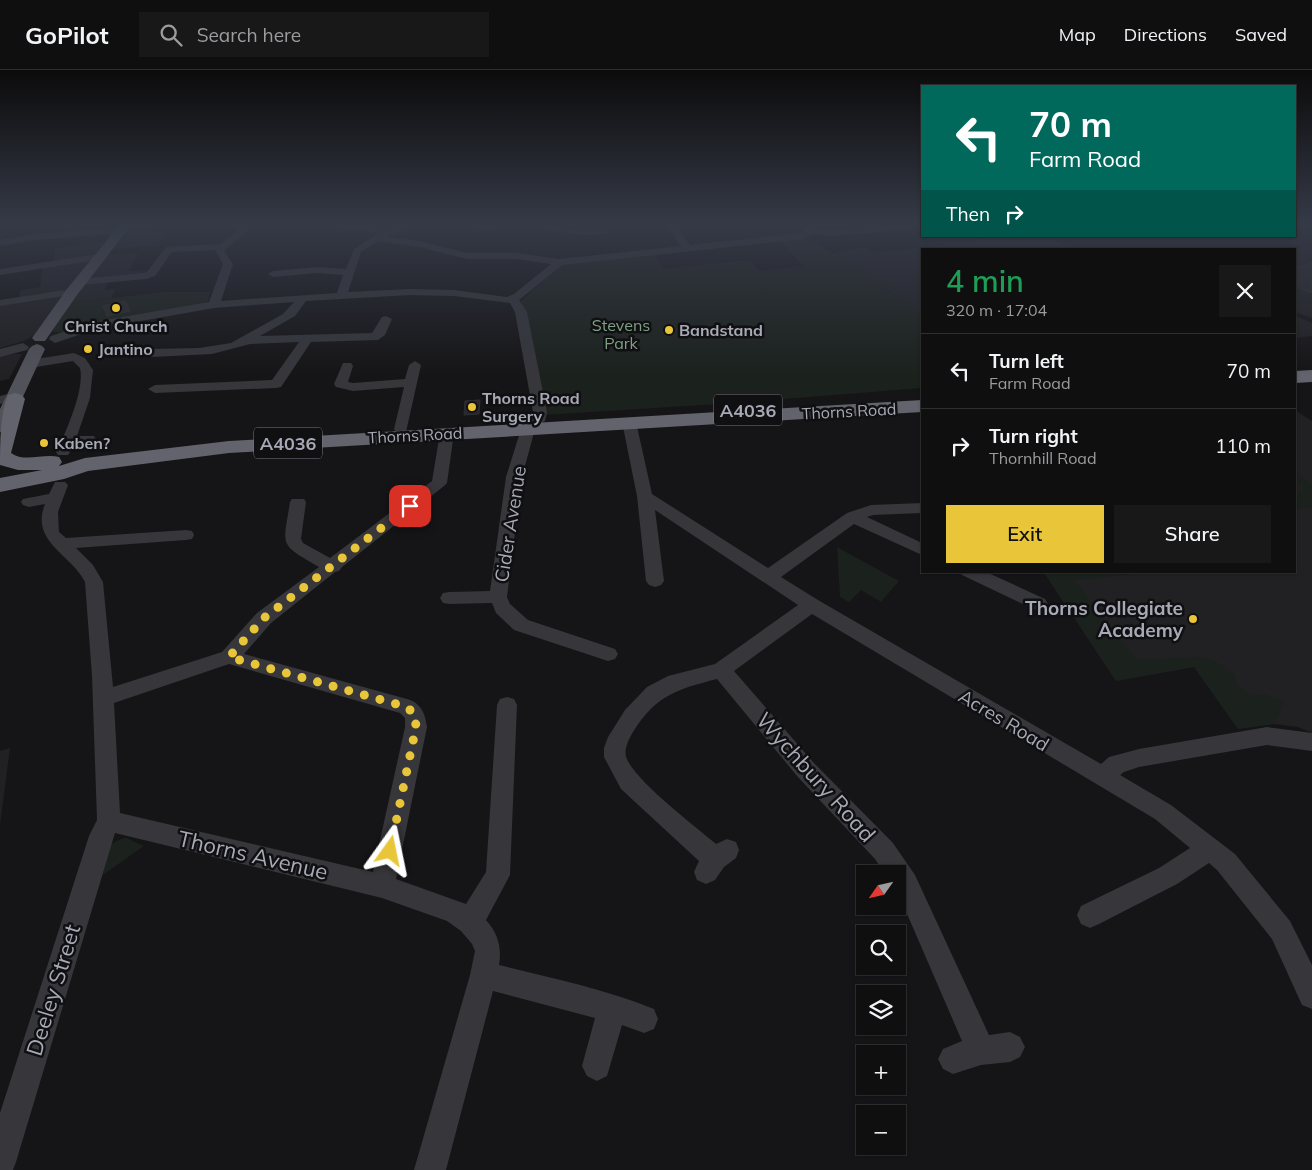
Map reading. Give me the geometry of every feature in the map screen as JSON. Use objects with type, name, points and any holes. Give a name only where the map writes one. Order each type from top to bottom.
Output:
[{"type":"highway","points":[[1296,371],[1312,369]]},
{"type":"highway","points":[[1296,377],[1312,376]]},
{"type":"highway","points":[[10,398],[0,454],[12,463],[66,468]]},
{"type":"highway","name":"Thorns Road","points":[[0,472],[66,468],[229,446],[921,401]]},
{"type":"highway","name":"Thorns Road","points":[[0,485],[66,468],[220,441],[401,429],[629,422],[921,406]]},
{"type":"highway","points":[[0,477],[66,468]]},
{"type":"highway","points":[[0,491],[66,468]]},
{"type":"main road","points":[[0,414],[37,348],[86,274]]},
{"type":"main road","points":[[0,427],[10,398]]},
{"type":"street","points":[[0,303],[76,287],[151,274]]},
{"type":"street","points":[[214,305],[224,274]]},
{"type":"street","points":[[341,296],[348,274]]},
{"type":"street","points":[[0,353],[37,348],[94,326],[214,305],[302,297],[419,292],[454,293],[513,299],[544,274]]},
{"type":"street","points":[[246,340],[265,327],[295,312],[302,297]]},
{"type":"street","name":"Cider Avenue","points":[[513,299],[521,312],[540,412],[533,425],[514,477],[498,597],[504,608],[521,625],[600,648]]},
{"type":"street","points":[[158,355],[210,350],[246,340],[374,337],[379,335],[385,323],[369,327]]},
{"type":"street","points":[[162,392],[281,384],[308,338]]},
{"type":"street","points":[[37,348],[74,357],[84,364],[87,371],[87,382],[66,468],[50,512],[49,526],[50,533],[87,569],[94,582],[109,821]]},
{"type":"street","points":[[401,429],[415,365]]},
{"type":"street","points":[[347,366],[341,384],[353,387],[411,383]]},
{"type":"street","points":[[629,422],[642,492],[645,496],[655,581]]},
{"type":"street","points":[[102,699],[229,657],[264,618],[439,483],[447,433]]},
{"type":"street","points":[[29,502],[66,468],[89,439]]},
{"type":"street","name":"Acres Road","points":[[645,496],[810,606],[1164,812],[1226,862],[1281,930],[1312,995]]},
{"type":"street","points":[[298,502],[294,538],[296,546],[333,566]]},
{"type":"street","points":[[768,577],[853,517],[871,510],[921,508]]},
{"type":"street","points":[[853,517],[921,550]]},
{"type":"street","points":[[60,544],[186,535]]},
{"type":"street","points":[[972,573],[1039,604]]},
{"type":"street","points":[[449,598],[498,597]]},
{"type":"street","points":[[716,860],[629,782],[615,757],[615,748],[619,737],[632,716],[654,693],[675,682],[721,670],[810,606]]},
{"type":"street","points":[[229,657],[407,707],[415,715],[416,727],[382,886]]},
{"type":"street","name":"Wychbury Road","points":[[721,670],[805,769],[884,851],[906,884],[981,1050]]},
{"type":"street","points":[[470,922],[498,875],[507,705]]},
{"type":"street","points":[[1102,777],[1117,764],[1139,758],[1267,736],[1312,742]]},
{"type":"street","name":"Thorns Avenue","points":[[109,821],[382,886],[455,911],[470,922],[482,936],[488,951],[484,975],[430,1170]]},
{"type":"street","name":"Deeley Street","points":[[0,1162],[101,836],[109,821]]},
{"type":"street","points":[[1090,914],[1168,876],[1210,849]]},
{"type":"street","points":[[484,975],[612,1008],[644,1019]]},
{"type":"street","points":[[596,1066],[612,1008]]},
{"type":"street","points":[[954,1059],[981,1050],[1010,1047]]},
{"type":"shaded area","points":[[42,274],[79,274],[66,292],[18,299],[21,290],[40,287]]},
{"type":"shaded area","points":[[91,274],[142,274],[140,275],[86,281]]},
{"type":"shaded area","points":[[866,274],[921,274],[921,315]]},
{"type":"shaded area","points":[[1296,274],[1312,274],[1312,318],[1296,312]]},
{"type":"shaded area","points":[[109,281],[105,290],[116,289],[111,298],[71,303],[84,284]]},
{"type":"shaded area","points":[[64,294],[34,335],[24,341],[0,348],[0,304]]},
{"type":"shaded area","points":[[1296,316],[1312,323],[1312,336],[1296,338]]},
{"type":"shaded area","points":[[22,354],[9,379],[0,381],[0,356]]},
{"type":"shaded area","name":"Thorns Collegiate Academy","points":[[1296,411],[1312,421],[1312,733],[1298,727],[1274,724],[1238,729],[1194,667],[1116,681],[1044,573],[1296,573]]},
{"type":"shaded area","points":[[10,748],[0,825],[0,751]]},
{"type":"green space","name":"Stevens Park","points":[[549,274],[866,274],[921,315],[921,388],[734,403],[545,415],[520,302]]},
{"type":"green space","points":[[162,292],[210,292],[208,301],[205,303],[61,333],[52,331],[71,303]]},
{"type":"green space","points":[[1296,472],[1312,485],[1312,507],[1296,509],[1296,492],[1303,492],[1304,488],[1296,482]]},
{"type":"green space","points":[[837,547],[899,581],[881,602],[861,590],[849,602],[840,597]]},
{"type":"green space","points":[[1044,573],[1134,573],[1074,580],[1137,660],[1201,657],[1218,663],[1234,674],[1238,686],[1252,696],[1263,694],[1285,702],[1274,724],[1238,729],[1194,667],[1116,681]]},
{"type":"green space","points":[[126,838],[144,846],[103,875],[107,851],[110,846]]},
{"type":"building","points":[[1296,274],[1312,274],[1312,293],[1296,287]]},
{"type":"building","name":"Christ Church","points":[[125,301],[130,311],[107,316],[103,306]]},
{"type":"building","name":"Thorns Road Surgery","points":[[480,400],[479,414],[464,415],[465,401]]},
{"type":"place","name":"Christ Church","points":[[116,308]]},
{"type":"place","name":"Bandstand","points":[[669,330]]},
{"type":"place","name":"Jantino","points":[[88,349]]},
{"type":"place","name":"Thorns Road Surgery","points":[[472,407]]},
{"type":"place","name":"Kaben?","points":[[44,443]]},
{"type":"place","name":"Thorns Collegiate Academy","points":[[1193,619]]},
{"type":"route","points":[[390,851],[416,727],[415,715],[407,707],[229,657],[264,618],[410,506]]}]
